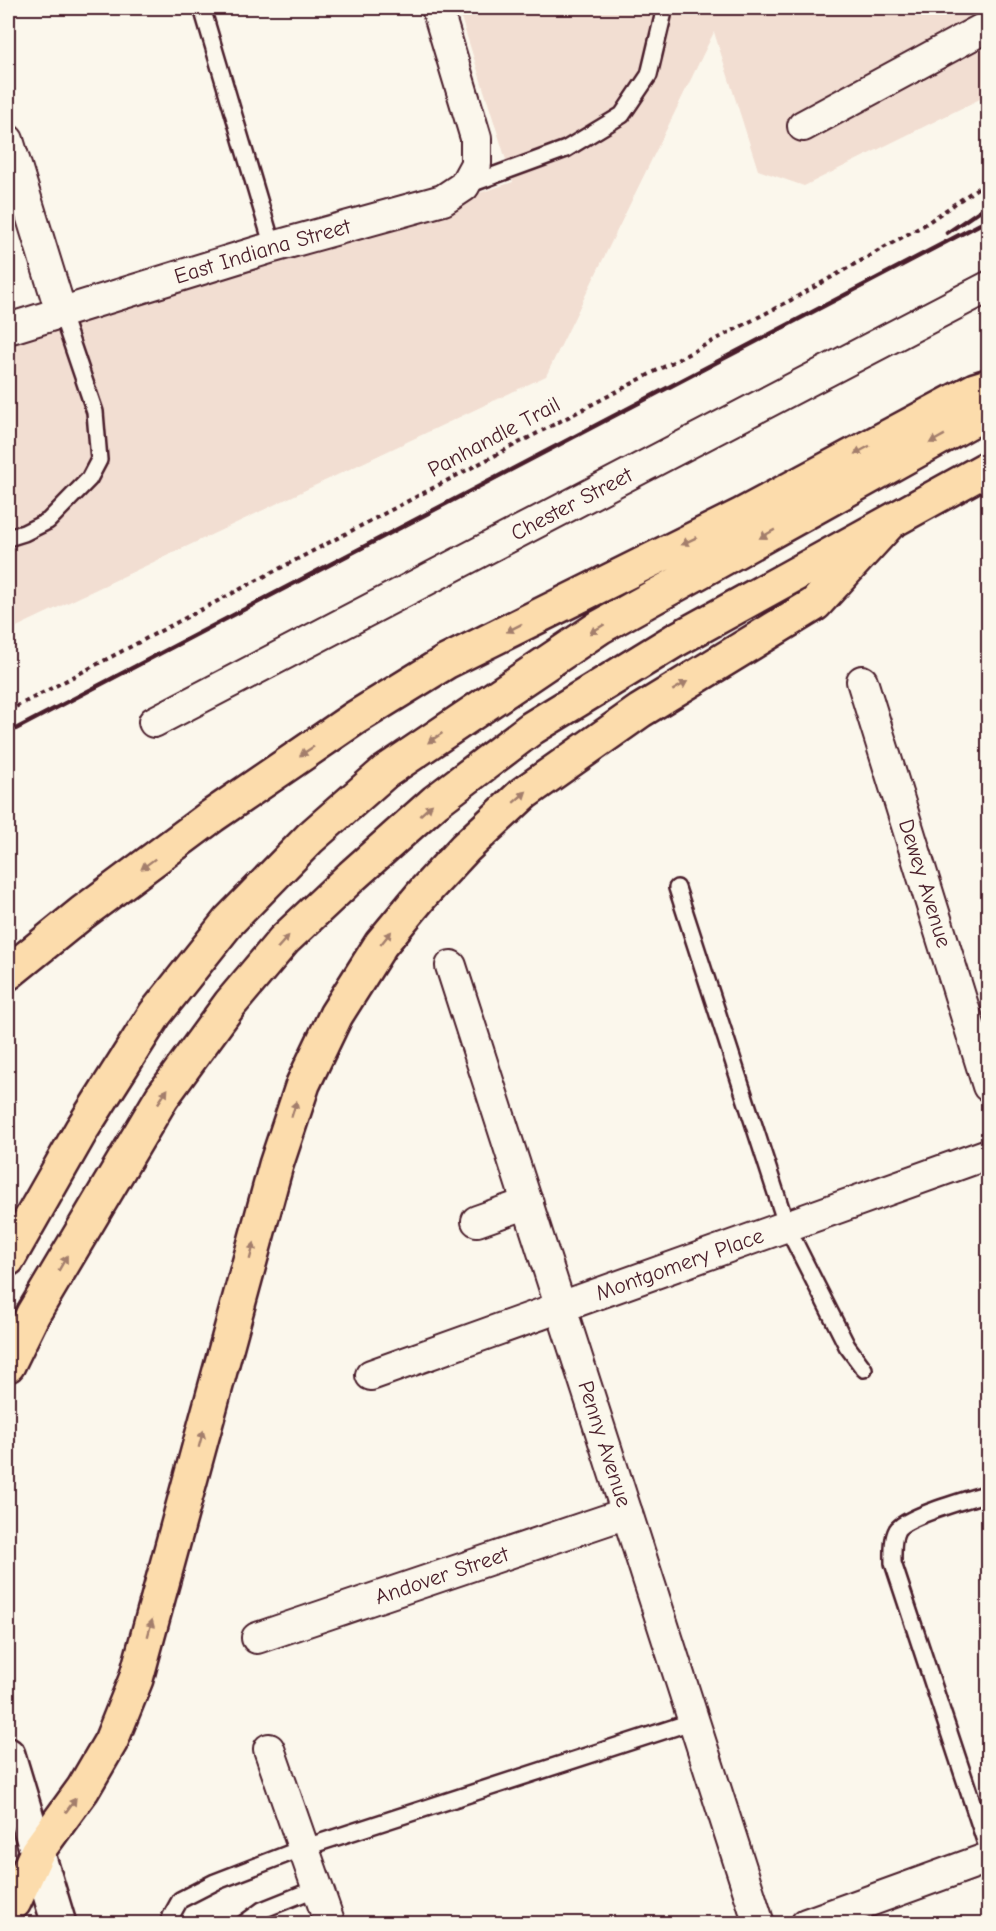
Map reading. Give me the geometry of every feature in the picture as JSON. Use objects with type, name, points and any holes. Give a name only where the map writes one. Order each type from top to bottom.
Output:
[{"type":"highway","points":[[8,973],[212,816],[355,718],[446,662],[742,515],[975,390],[988,386]]},
{"type":"highway","points":[[8,1259],[82,1129],[155,1014],[229,921],[310,838],[385,772],[600,627],[988,411]]},
{"type":"highway","points":[[8,1365],[33,1314],[169,1088],[230,1004],[284,940],[352,876],[436,801],[532,728],[674,641],[988,468]]},
{"type":"highway","points":[[8,1908],[14,1902],[37,1852],[83,1789],[111,1742],[136,1679],[276,1165],[303,1084],[336,1015],[381,944],[465,848],[524,793],[640,711],[814,604],[890,522]]},
{"type":"main road","points":[[8,1755],[59,1923]]},
{"type":"street","points":[[437,8],[476,138],[476,164],[464,186]]},
{"type":"street","points":[[804,126],[978,22]]},
{"type":"street","points":[[8,140],[61,312]]},
{"type":"street","name":"East Indiana Street","points":[[8,328],[273,247],[443,200],[464,186]]},
{"type":"street","name":"Chester Street","points":[[154,722],[988,287]]},
{"type":"street","name":"Dewey Avenue","points":[[862,681],[988,1086]]},
{"type":"street","name":"Penny Avenue","points":[[451,966],[759,1923]]},
{"type":"street","name":"Montgomery Place","points":[[371,1376],[988,1154]]},
{"type":"street","points":[[477,1221],[528,1203]]},
{"type":"street","name":"Andover Street","points":[[257,1638],[627,1513]]},
{"type":"street","points":[[269,1749],[330,1923]]},
{"type":"street","points":[[806,1923],[988,1858]]},
{"type":"lane","points":[[202,8],[273,247]]},
{"type":"lane","points":[[464,186],[566,149],[622,115],[649,75],[663,16]]},
{"type":"lane","points":[[8,538],[48,521],[89,479],[99,460],[95,412],[61,312]]},
{"type":"lane","points":[[677,888],[787,1227],[847,1346],[864,1369]]},
{"type":"lane","points":[[988,1493],[910,1519],[897,1530],[892,1548],[893,1563],[988,1850]]},
{"type":"lane","points":[[170,1923],[170,1918],[180,1900],[215,1882],[303,1848],[694,1721]]},
{"type":"lane","points":[[243,1923],[262,1910],[317,1888]]},
{"type":"path","name":"Panhandle Trail","points":[[8,711],[793,299],[924,225],[988,181]]},
{"type":"shaded area","points":[[458,8],[988,8],[988,95],[804,186],[758,170],[714,32],[546,376],[8,631],[8,345],[513,182]]},
{"type":"railway","points":[[947,233],[988,205]]},
{"type":"railway","points":[[8,733],[988,220]]}]
